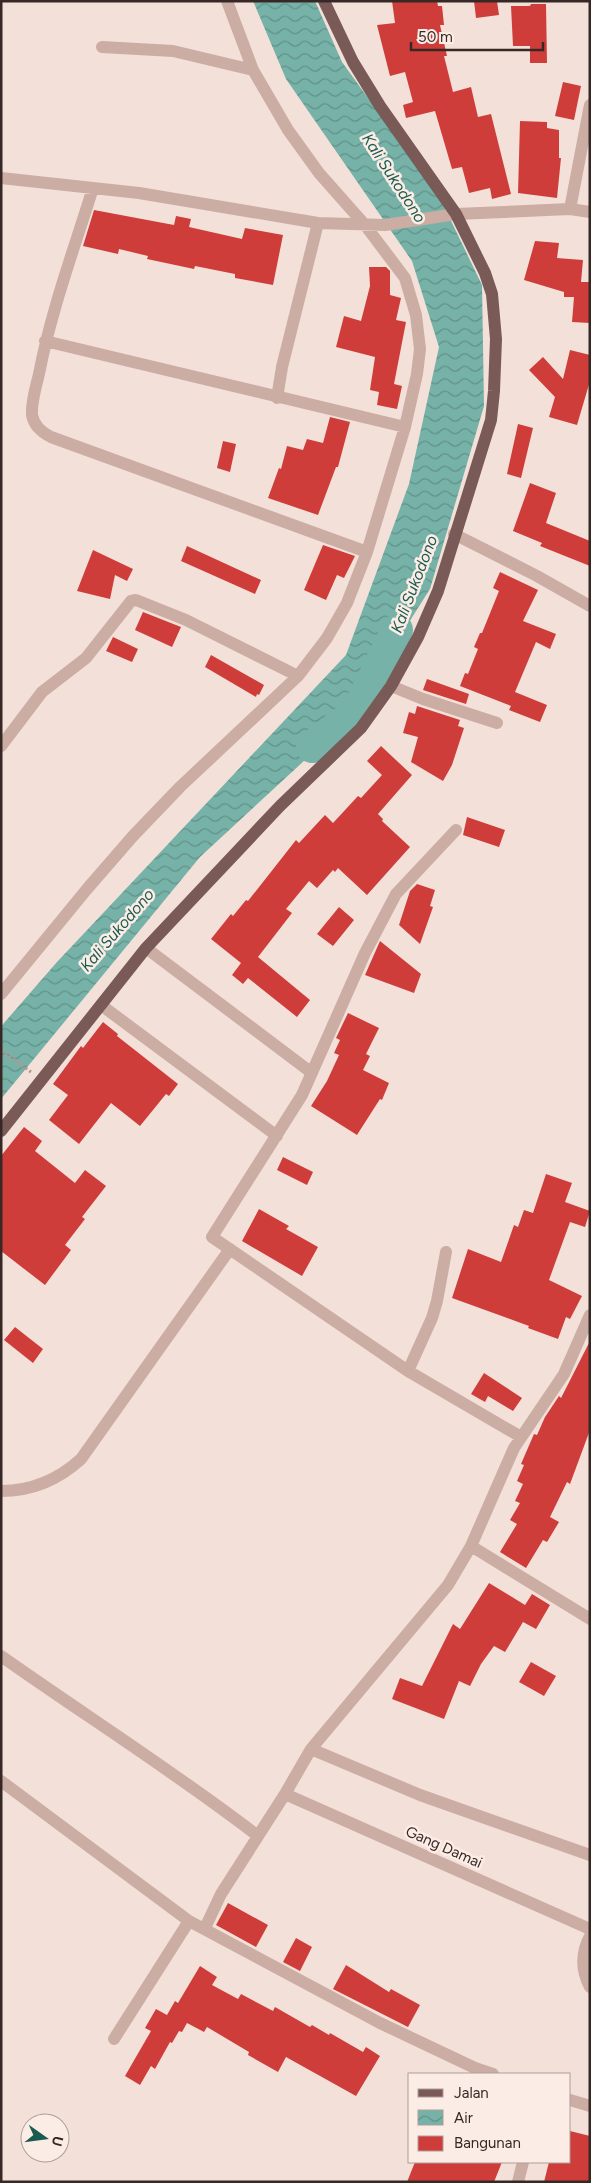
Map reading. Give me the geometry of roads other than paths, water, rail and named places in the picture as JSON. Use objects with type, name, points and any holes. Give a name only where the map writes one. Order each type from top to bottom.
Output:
[{"type":"main road","points":[[1,1131],[146,948],[280,806],[361,728],[391,686],[418,637],[438,591],[454,534],[491,420],[496,356],[492,294],[484,273],[453,215],[353,62],[324,1]]},
{"type":"street","points":[[1,994],[133,836],[180,787],[298,676],[339,620],[367,552],[405,427],[417,374],[420,350],[416,315],[405,278],[365,225],[319,173],[294,138],[253,70],[227,1]]},
{"type":"street","points":[[102,47],[173,51],[253,70]]},
{"type":"street","points":[[570,209],[590,105]]},
{"type":"street","points":[[1,178],[139,193],[318,223],[385,225],[453,215],[570,209],[590,212]]},
{"type":"street","points":[[93,188],[45,341],[32,415],[35,424],[42,432],[367,552]]},
{"type":"street","points":[[277,398],[282,367],[318,223]]},
{"type":"street","points":[[45,341],[277,398],[405,427]]},
{"type":"street","points":[[454,534],[590,606]]},
{"type":"street","points":[[1,746],[42,692],[86,658],[131,601],[136,600],[186,620],[298,676]]},
{"type":"street","points":[[391,686],[423,699],[497,723]]},
{"type":"street","points":[[456,830],[396,894],[365,953],[302,1095],[212,1237],[408,1371],[521,1437]]},
{"type":"street","points":[[146,948],[312,1073]]},
{"type":"street","points":[[101,1005],[277,1136]]},
{"type":"street","points":[[1,1490],[26,1488],[45,1483],[68,1470],[81,1459],[167,1341],[230,1249]]},
{"type":"street","points":[[408,1371],[432,1318],[446,1252]]},
{"type":"street","points":[[205,1928],[221,1894],[285,1794],[311,1749],[448,1585],[471,1546],[514,1448],[564,1374],[590,1316]]},
{"type":"street","points":[[471,1546],[590,1619]]},
{"type":"street","points":[[1,1656],[90,1719],[204,1794],[258,1836]]},
{"type":"street","points":[[311,1749],[420,1795],[590,1855]]},
{"type":"street","points":[[1,1781],[189,1921],[380,2023],[475,2068],[490,2073]]},
{"type":"street","name":"Gang Damai","points":[[285,1794],[590,1929]]},
{"type":"street","points":[[114,2039],[189,1921]]},
{"type":"street","points":[[590,1936],[584,1948],[582,1962],[590,1987]]},
{"type":"street","points":[[571,2100],[590,2106]]},
{"type":"street","points":[[518,2182],[523,2163]]},
{"type":"water","points":[[253,1],[315,1],[342,62],[439,196],[482,285],[484,406],[430,589],[345,723],[200,857],[1,1099],[1,1027],[4,1023],[57,962],[346,655],[409,484],[439,347],[412,261],[286,79]]},
{"type":"waterway","name":"Kali Sukodono","points":[[312,747],[357,712],[397,630]]}]
